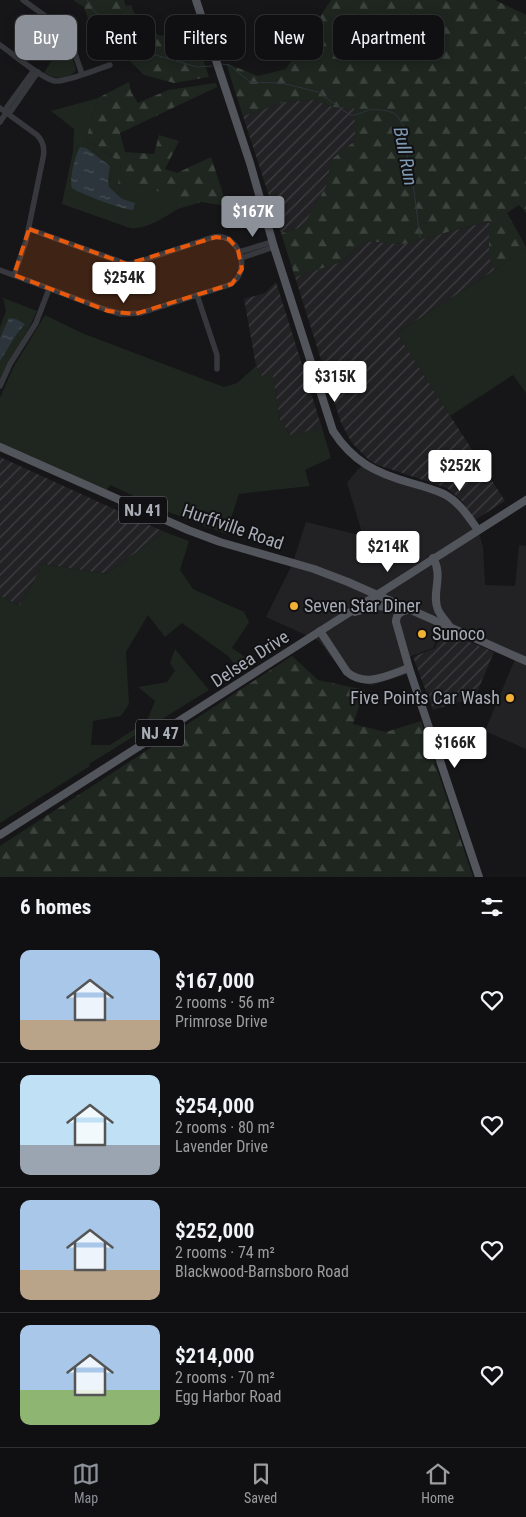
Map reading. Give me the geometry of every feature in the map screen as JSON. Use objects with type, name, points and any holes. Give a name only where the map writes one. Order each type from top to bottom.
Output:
[{"type":"main road","points":[[196,0],[250,163],[273,245],[329,422],[339,441],[350,454],[375,471],[443,494],[464,510],[478,530]]},
{"type":"main road","name":"Hurffville Road","points":[[0,447],[188,530],[220,542],[318,571],[375,594]]},
{"type":"main road","name":"Delsea Drive","points":[[0,835],[375,594],[526,500]]},
{"type":"main road","points":[[433,558],[439,571],[437,605],[441,615],[451,628]]},
{"type":"main road","name":"NJ 47","points":[[375,594],[526,661]]},
{"type":"main road","name":"NJ 47","points":[[348,613],[377,606],[409,609]]},
{"type":"main road","points":[[409,609],[398,614],[396,622],[409,668],[480,877]]},
{"type":"main road","points":[[320,631],[347,672],[353,677],[362,680],[372,680],[409,668]]},
{"type":"street","points":[[23,0],[66,31],[82,74]]},
{"type":"street","points":[[0,45],[51,80],[58,81],[110,65]]},
{"type":"street","points":[[0,122],[6,113],[11,111],[36,71]]},
{"type":"street","points":[[0,108],[37,135],[43,145],[44,155],[25,246],[14,275]]},
{"type":"street","points":[[0,270],[104,310],[126,314],[141,313],[230,285],[237,280],[242,269],[240,255],[230,240],[218,237],[127,264],[29,229]]},
{"type":"street","points":[[240,255],[273,245]]},
{"type":"street","points":[[0,386],[11,363],[36,323],[49,289]]},
{"type":"street","points":[[197,296],[217,355],[217,369]]},
{"type":"highlighted area","points":[[29,229],[127,264],[216,237],[229,239],[238,250],[242,269],[232,284],[135,314],[108,311],[14,275]]},
{"type":"shaded area","points":[[313,100],[334,107],[354,107],[356,140],[331,160],[327,185],[303,227],[281,233],[243,116],[284,102]]},
{"type":"shaded area","points":[[490,221],[489,256],[495,270],[397,333],[505,501],[475,520],[462,501],[447,488],[378,465],[369,460],[352,443],[341,423],[295,277],[341,262],[365,241],[403,244]]},
{"type":"shaded area","points":[[276,282],[322,428],[291,436],[280,420],[272,375],[261,376],[256,366],[244,299],[265,293]]},
{"type":"shaded area","points":[[0,457],[165,532],[106,574],[43,564],[20,606],[0,596]]},
{"type":"shaded area","points":[[364,465],[443,494],[478,530],[483,547],[485,585],[515,586],[519,545],[526,546],[526,658],[444,624],[433,648],[409,657],[414,672],[373,685],[355,682],[343,672],[319,641],[266,617],[292,565],[306,522],[363,536],[347,483],[358,469]]},
{"type":"shaded area","points":[[444,631],[494,652],[475,697],[433,710],[413,657],[435,648]]},
{"type":"shaded area","points":[[515,659],[526,664],[526,749],[485,731]]},
{"type":"green space","points":[[73,0],[124,0],[126,6],[131,5],[135,15],[87,16],[84,7]]},
{"type":"green space","points":[[331,0],[495,0],[526,15],[526,213],[519,205],[507,213],[526,247],[495,270],[489,256],[489,221],[403,244],[365,241],[341,262],[295,277],[281,233],[303,227],[327,185],[331,160],[356,140],[354,108],[334,107],[313,100],[284,102],[243,116],[226,63],[258,76],[286,69],[292,60],[323,60],[323,15],[321,15]]},
{"type":"green space","points":[[155,33],[160,36],[165,34],[165,60],[203,60],[209,77],[174,83],[144,75],[129,60],[155,60]]},
{"type":"green space","points":[[52,60],[73,60],[76,70],[73,74],[61,78],[52,77],[44,73]]},
{"type":"green space","points":[[129,82],[131,92],[138,103],[168,90],[216,83],[217,87],[120,133],[125,152],[154,154],[159,135],[179,141],[165,169],[177,173],[211,157],[227,206],[201,202],[178,209],[165,194],[139,184],[118,184],[121,163],[86,139],[98,98]]},
{"type":"green space","points":[[98,98],[86,139],[121,163],[119,183],[139,184],[166,194],[178,209],[149,225],[130,228],[62,204],[73,151],[74,129],[51,111]]},
{"type":"green space","points":[[526,247],[526,393],[513,375],[450,416],[397,333],[495,270]]},
{"type":"green space","points":[[1,297],[37,311],[0,379],[0,327],[6,311],[4,300]]},
{"type":"green space","points":[[45,315],[82,333],[224,387],[237,383],[256,366],[261,376],[272,374],[280,420],[290,435],[322,428],[331,458],[305,470],[310,486],[239,494],[226,534],[166,511],[110,485],[107,490],[0,443],[0,398],[13,368]]},
{"type":"green space","points":[[165,532],[189,541],[180,570],[193,589],[244,612],[249,622],[232,648],[252,662],[239,671],[228,656],[182,623],[165,637],[148,615],[126,652],[129,704],[121,716],[93,721],[91,745],[110,745],[147,721],[155,701],[138,687],[167,682],[175,671],[170,663],[175,649],[209,690],[89,764],[90,766],[0,823],[0,596],[20,606],[43,564],[106,574]]},
{"type":"green space","points":[[292,656],[318,680],[365,690],[353,724],[386,732],[421,721],[473,877],[0,877],[0,846]]},
{"type":"water","points":[[80,147],[86,148],[110,166],[109,187],[122,199],[135,203],[133,210],[102,201],[72,188],[73,168]]},
{"type":"water","points":[[9,318],[16,319],[25,324],[0,361],[0,338]]},
{"type":"waterway","name":"Bull Run","points":[[87,0],[95,12],[119,29],[135,37],[152,54],[197,67],[212,66]]},
{"type":"waterway","name":"Bull Run","points":[[221,64],[229,65],[250,82],[282,83],[318,92],[350,115],[369,110],[387,111],[397,115],[404,127],[420,238]]},
{"type":"place","name":"Seven Star Diner","points":[[294,606]]},
{"type":"place","name":"Sunoco","points":[[422,634]]},
{"type":"place","name":"Five Points Car Wash","points":[[510,698]]}]
